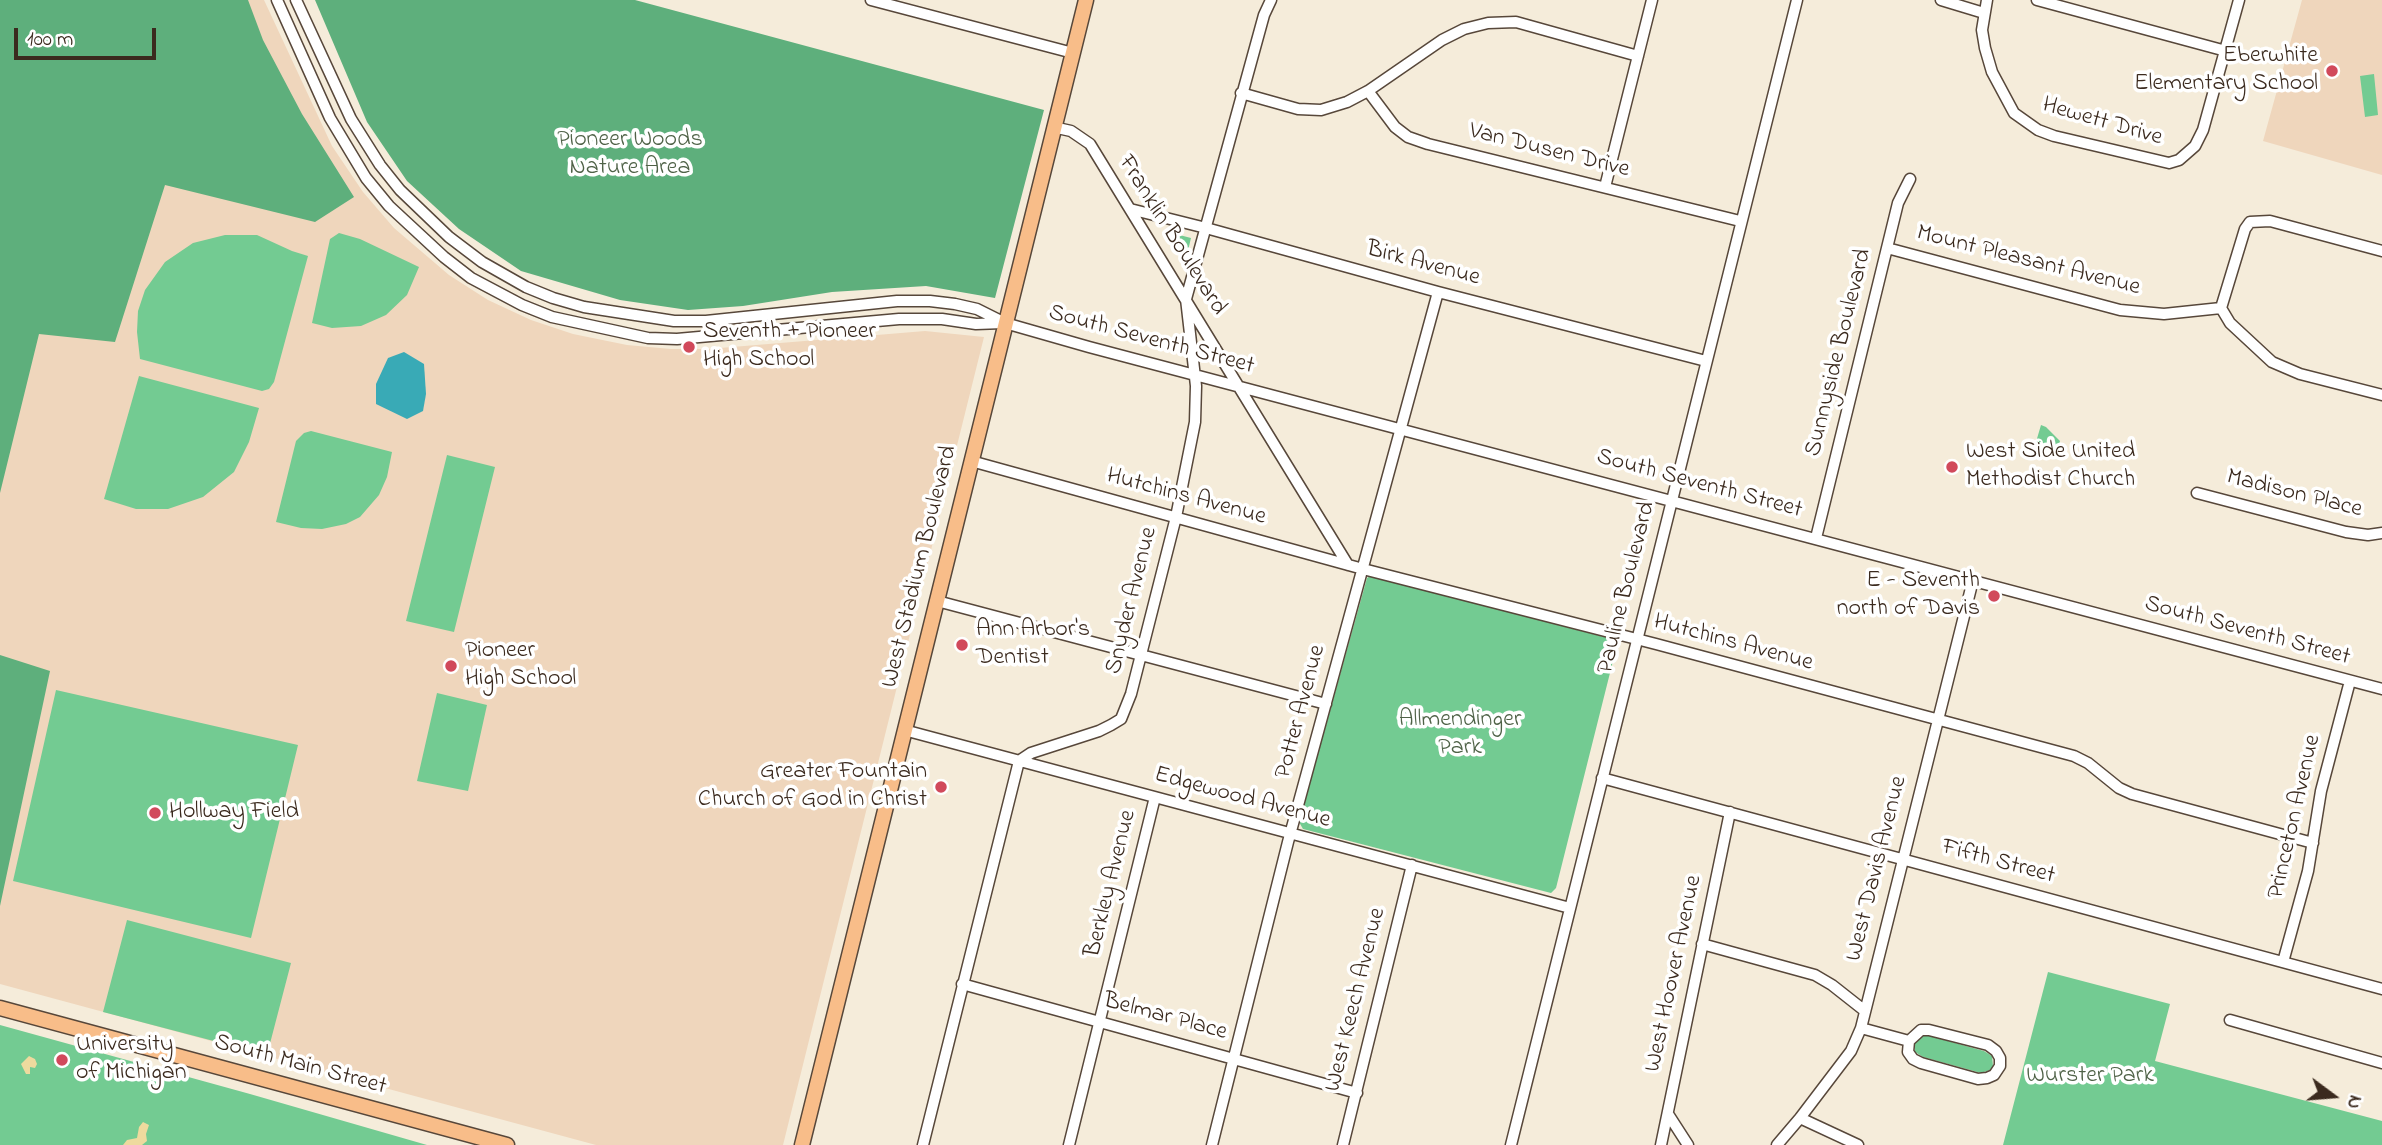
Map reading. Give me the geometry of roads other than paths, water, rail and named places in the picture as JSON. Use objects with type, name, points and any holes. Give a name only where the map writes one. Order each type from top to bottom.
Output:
[{"type":"main road","name":"West Stadium Boulevard","points":[[802,1145],[1086,0]]},
{"type":"main road","name":"South Main Street","points":[[0,1008],[506,1145]]},
{"type":"street","name":"South Seventh Street","points":[[277,0],[346,149],[381,197],[412,230],[471,278],[522,305],[563,320],[648,338],[677,339],[899,319],[942,318],[976,324],[1005,323]]},
{"type":"street","name":"South Seventh Street","points":[[296,0],[351,119],[380,165],[400,190],[449,237],[496,271],[526,287],[584,307],[674,321],[706,321],[835,306],[930,300],[977,309],[1005,323],[1241,387],[2382,690]]},
{"type":"street","points":[[871,0],[1073,54]]},
{"type":"street","name":"Snyder Avenue","points":[[1019,761],[1031,753],[1099,732],[1121,719],[1131,694],[1176,517],[1195,422],[1194,374],[1186,299],[1241,93],[1271,0]]},
{"type":"street","points":[[1605,187],[1652,0]]},
{"type":"street","name":"Pauline Boulevard","points":[[1511,1145],[1797,0]]},
{"type":"street","points":[[1941,0],[1984,13]]},
{"type":"street","name":"Hewett Drive","points":[[1987,0],[1982,30],[1992,72],[2014,113],[2038,131],[2169,163],[2179,160],[2194,146],[2203,130],[2226,51]]},
{"type":"street","points":[[2037,0],[2226,51],[2239,0]]},
{"type":"street","points":[[1241,93],[1298,108],[1321,110],[1347,102],[1368,91],[1442,40],[1464,29],[1488,23],[1516,22],[1638,56]]},
{"type":"street","name":"Van Dusen Drive","points":[[1368,91],[1395,127],[1408,137],[1429,145],[1740,221]]},
{"type":"street","name":"Franklin Boulevard","points":[[1053,127],[1071,131],[1090,144],[1348,565]]},
{"type":"street","name":"Sunnyside Boulevard","points":[[1816,538],[1898,203],[1910,180]]},
{"type":"street","name":"Birk Avenue","points":[[1130,209],[1706,361]]},
{"type":"street","points":[[2382,251],[2270,221],[2250,222],[2245,229],[2221,308],[2230,323],[2272,362],[2300,374],[2382,395]]},
{"type":"street","name":"Mount Pleasant Avenue","points":[[1887,248],[2120,310],[2165,314],[2221,308]]},
{"type":"street","name":"Potter Avenue","points":[[1212,1145],[1291,833],[1438,292]]},
{"type":"street","name":"Hutchins Avenue","points":[[971,461],[1348,565],[2074,756],[2088,763],[2119,788],[2132,794],[2313,843]]},
{"type":"street","name":"Madison Place","points":[[2197,493],[2346,532],[2368,535],[2382,533]]},
{"type":"street","name":"West Davis Avenue","points":[[1777,1145],[1851,1051],[1861,1028],[1973,580]]},
{"type":"street","points":[[937,601],[1326,704]]},
{"type":"street","name":"Princeton Avenue","points":[[2283,962],[2313,843],[2321,791],[2350,681]]},
{"type":"street","name":"Edgewood Avenue","points":[[904,730],[1570,908]]},
{"type":"street","points":[[923,1145],[1019,761]]},
{"type":"street","name":"Fifth Street","points":[[1602,778],[2382,989]]},
{"type":"street","name":"Berkley Avenue","points":[[1069,1145],[1155,797]]},
{"type":"street","name":"West Hoover Avenue","points":[[1661,1145],[1730,812]]},
{"type":"street","name":"West Keech Avenue","points":[[1343,1145],[1412,865]]},
{"type":"street","points":[[1702,944],[1815,975],[1865,1011]]},
{"type":"street","name":"Belmar Place","points":[[962,984],[1357,1093]]},
{"type":"street","points":[[2230,1020],[2382,1062]]},
{"type":"street","points":[[1861,1028],[1909,1041]]},
{"type":"street","points":[[1921,1030],[1929,1030],[1988,1045],[2000,1058],[2000,1066],[1994,1074],[1978,1079],[1913,1059],[1908,1052],[1909,1041],[1921,1030]]},
{"type":"street","points":[[1668,1114],[1688,1145]]},
{"type":"street","points":[[1800,1118],[1858,1145]]},
{"type":"water","points":[[404,352],[424,364],[426,394],[423,411],[407,419],[376,404],[376,384],[388,358]]},
{"type":"place","name":"Eberwhite Elementary School","points":[[2332,71]]},
{"type":"place","name":"Seventh + Pioneer High School","points":[[689,347]]},
{"type":"place","name":"West Side United Methodist Church","points":[[1952,467]]},
{"type":"place","name":"E - Seventh north of Davis","points":[[1994,596]]},
{"type":"place","name":"Ann Arbor's Dentist","points":[[962,645]]},
{"type":"place","name":"Pioneer High School","points":[[451,666]]},
{"type":"place","name":"Greater Fountain Church of God in Christ","points":[[941,787]]},
{"type":"place","name":"Hollway Field","points":[[155,813]]},
{"type":"place","name":"University of Michigan","points":[[62,1060]]},
{"type":"park label","name":"Pioneer Woods Nature Area","points":[[630,155]]},
{"type":"park label","name":"Allmendinger Park","points":[[1460,735]]},
{"type":"park label","name":"Wurster Park","points":[[2090,1077]]}]
